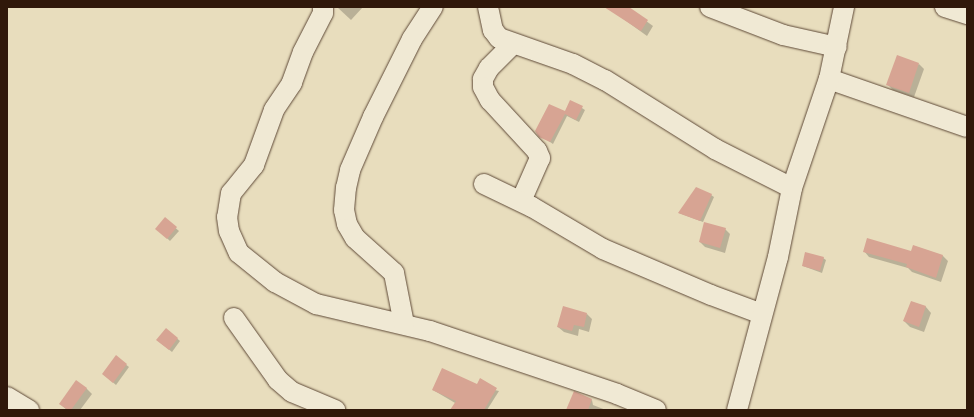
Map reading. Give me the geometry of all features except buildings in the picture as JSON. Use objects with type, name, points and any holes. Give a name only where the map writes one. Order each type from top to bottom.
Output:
[{"type":"street","points":[[323,7],[323,13],[303,52],[292,83],[274,110],[254,165],[231,193],[228,231],[239,253],[275,282],[299,296],[341,311],[404,324],[617,394],[656,410]]},
{"type":"street","points":[[404,324],[394,274],[355,238],[347,224],[344,210],[346,188],[350,170],[373,117],[412,39],[433,7]]},
{"type":"street","points":[[488,7],[493,30],[499,38],[573,64],[605,80],[715,149],[792,188]]},
{"type":"street","points":[[710,7],[729,12],[783,34],[837,47]]},
{"type":"street","points":[[737,410],[792,188],[829,79],[837,47],[844,7]]},
{"type":"street","points":[[945,7],[967,14]]},
{"type":"street","points":[[513,44],[489,68],[483,79],[483,87],[490,100],[537,151],[540,158],[521,201]]},
{"type":"street","points":[[829,79],[967,127]]},
{"type":"street","points":[[484,184],[521,201],[603,249],[711,295],[762,314]]},
{"type":"street","points":[[234,318],[278,380],[292,392],[335,410]]},
{"type":"street","points":[[7,397],[30,410]]}]
